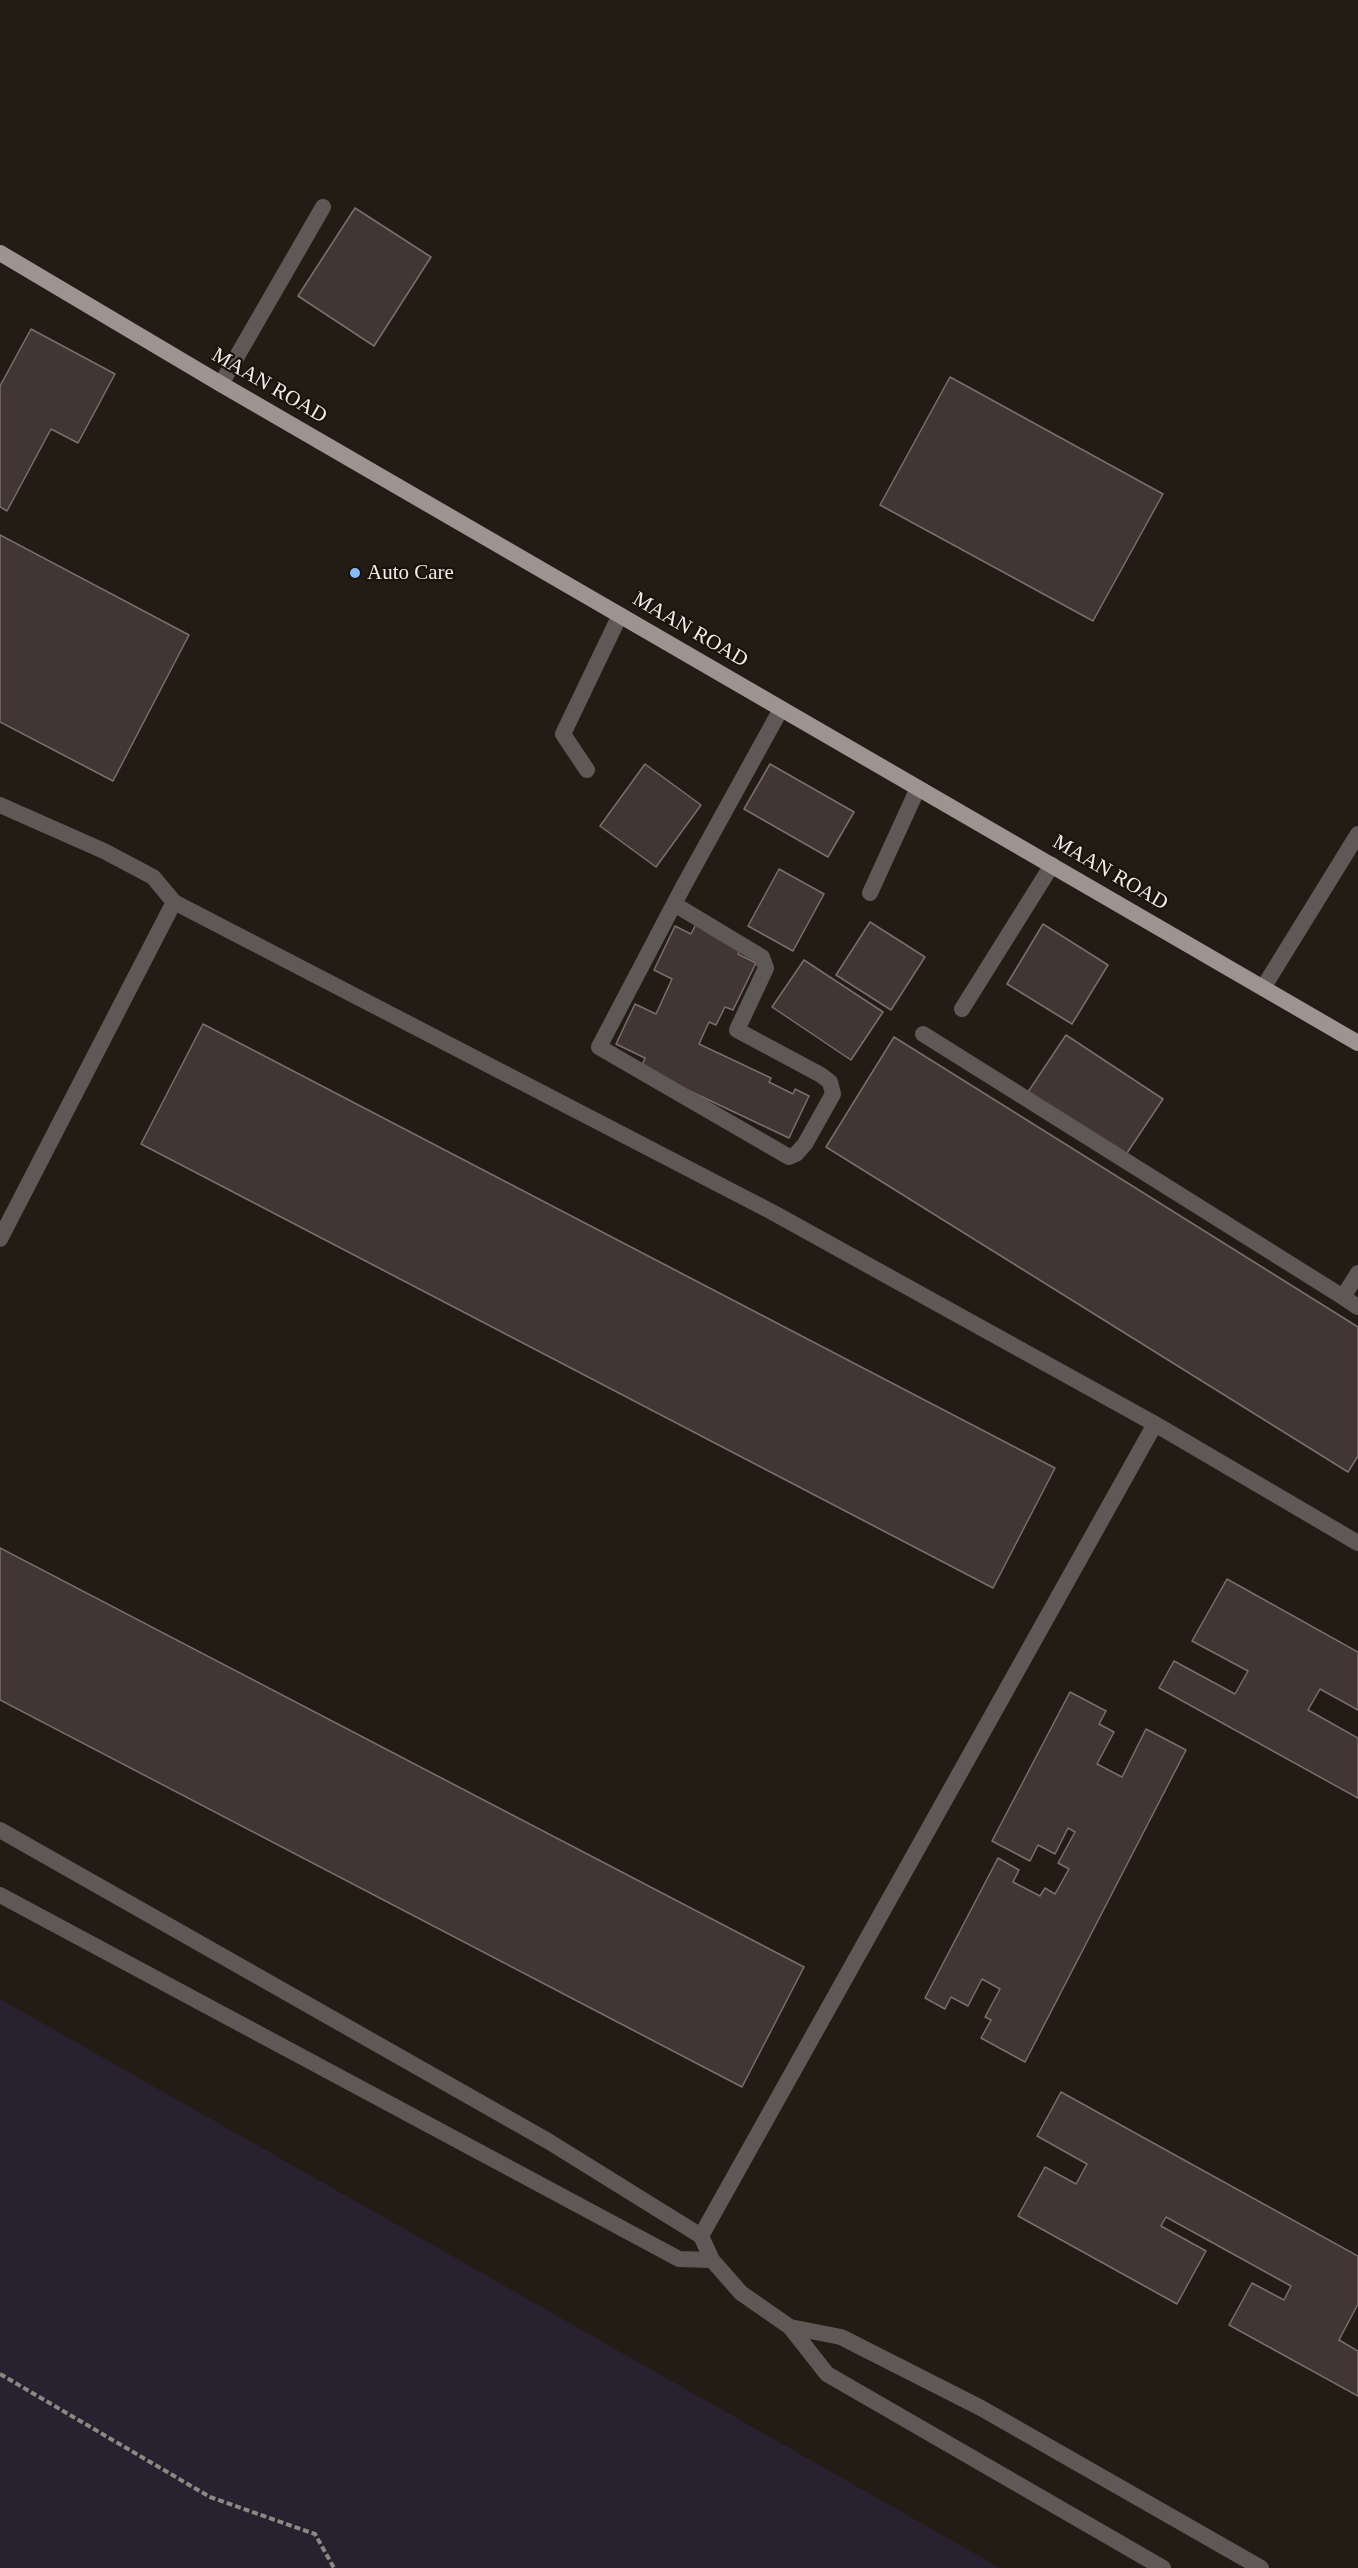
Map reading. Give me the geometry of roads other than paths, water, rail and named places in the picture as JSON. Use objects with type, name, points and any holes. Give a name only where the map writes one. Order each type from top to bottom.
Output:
[{"type":"main road","name":"MAAN ROAD","points":[[0,253],[221,384],[1358,1043]]},
{"type":"street","points":[[221,384],[323,207]]},
{"type":"street","points":[[587,770],[563,734],[620,615]]},
{"type":"street","points":[[674,904],[762,957],[766,968],[736,1030],[830,1082],[833,1094],[805,1144],[796,1154],[789,1157],[599,1047],[674,904],[782,709]]},
{"type":"street","points":[[870,893],[918,788]]},
{"type":"street","points":[[0,805],[104,851],[153,877],[174,902],[772,1212],[1155,1424],[1358,1543]]},
{"type":"street","points":[[1263,988],[1358,834]]},
{"type":"street","points":[[962,1009],[1052,865]]},
{"type":"street","points":[[0,1239],[174,902]]},
{"type":"street","points":[[923,1034],[1358,1306]]},
{"type":"street","points":[[1343,1297],[1358,1273]]},
{"type":"street","points":[[701,2236],[1155,1424]]},
{"type":"street","points":[[0,1830],[537,2135],[701,2236],[712,2260],[741,2293],[790,2327],[827,2374],[1163,2568]]},
{"type":"street","points":[[0,1894],[679,2259],[712,2260]]},
{"type":"street","points":[[790,2327],[841,2337],[971,2403],[1261,2568]]},
{"type":"place","name":"Auto Care","points":[[355,573]]}]
